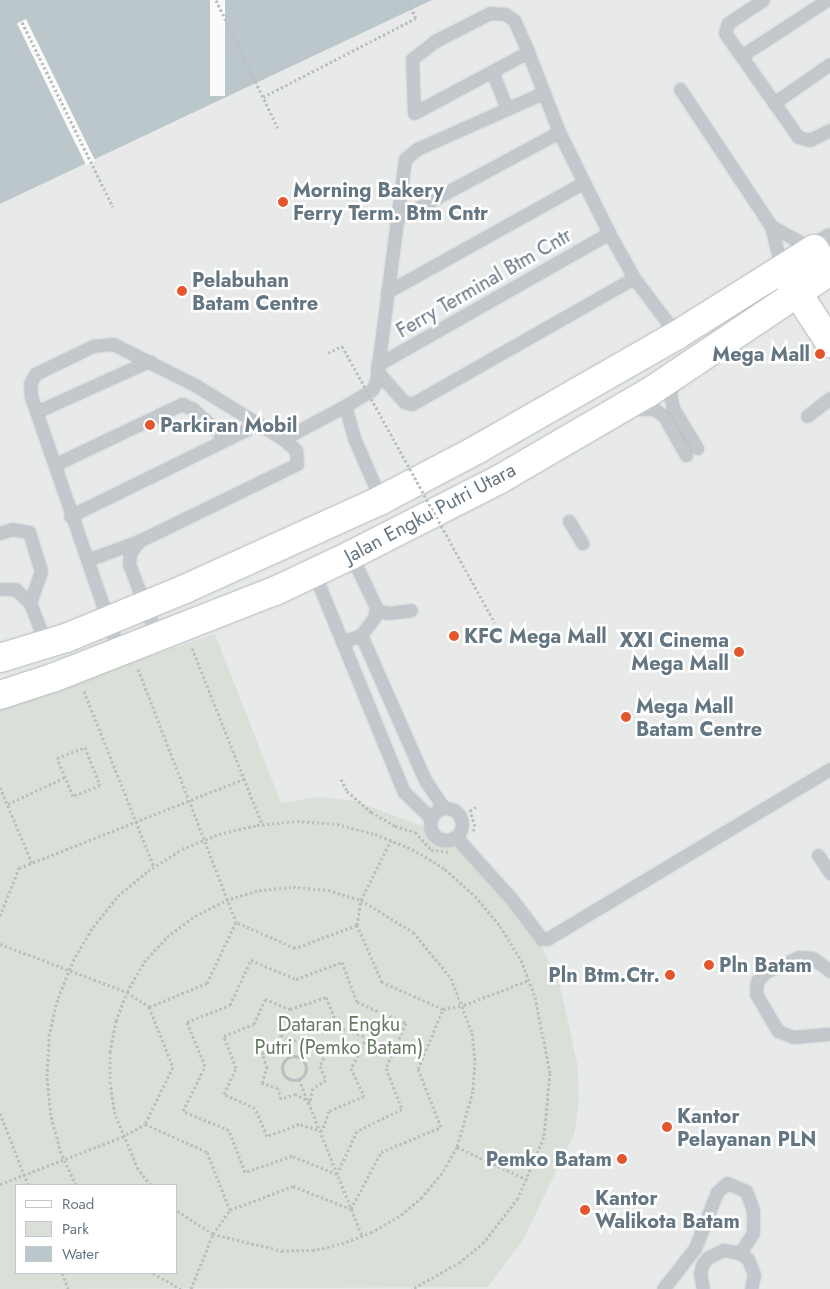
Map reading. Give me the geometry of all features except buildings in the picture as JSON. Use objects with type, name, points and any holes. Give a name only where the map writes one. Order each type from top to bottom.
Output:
[{"type":"main road","name":"Jalan Engku Putri Utara","points":[[0,658],[46,644],[108,621],[264,556],[381,500],[478,449],[677,335],[822,244]]},
{"type":"main road","points":[[822,244],[830,271]]},
{"type":"main road","points":[[782,270],[830,343]]},
{"type":"main road","name":"Jalan Engku Putri Utara","points":[[0,695],[119,652],[314,573],[500,479],[677,374],[830,271]]},
{"type":"lane","points":[[763,0],[726,26],[725,33],[798,137],[810,140],[830,130]]},
{"type":"lane","points":[[741,56],[827,0]]},
{"type":"lane","points":[[528,52],[493,74],[414,113],[412,59],[436,42],[490,13],[505,14],[514,20],[528,52],[559,132],[609,233],[634,278],[677,335]]},
{"type":"lane","points":[[774,102],[830,64]]},
{"type":"lane","points":[[493,74],[507,108]]},
{"type":"lane","points":[[680,89],[771,226],[782,270]]},
{"type":"lane","name":"Ferry Terminal Btm Cntr","points":[[283,439],[372,390],[377,368],[395,220],[405,159],[410,153],[543,93]]},
{"type":"lane","points":[[395,220],[559,132]]},
{"type":"lane","name":"Ferry Terminal Btm Cntr","points":[[387,292],[584,183]]},
{"type":"lane","points":[[771,226],[822,244]]},
{"type":"lane","name":"Ferry Terminal Btm Cntr","points":[[377,368],[609,233]]},
{"type":"lane","points":[[377,368],[408,404],[426,397],[634,278]]},
{"type":"lane","points":[[87,560],[139,541],[297,464],[296,450],[283,439],[195,385],[113,344],[93,346],[35,374],[30,384],[36,412],[56,464],[70,516],[119,652]]},
{"type":"lane","points":[[36,412],[148,361]]},
{"type":"lane","points":[[677,374],[671,388],[671,401],[696,448]]},
{"type":"lane","points":[[807,416],[830,398]]},
{"type":"lane","points":[[56,464],[182,404],[193,409],[226,439]]},
{"type":"lane","points":[[345,406],[354,438],[381,500]]},
{"type":"lane","points":[[611,413],[654,410],[664,416],[686,455]]},
{"type":"lane","points":[[70,516],[258,424]]},
{"type":"lane","points":[[569,521],[582,543]]},
{"type":"lane","points":[[0,533],[12,529],[29,532],[32,538],[41,571],[30,603]]},
{"type":"lane","points":[[139,541],[130,553],[128,564],[157,637]]},
{"type":"lane","points":[[342,642],[360,635],[374,618],[376,608],[351,555]]},
{"type":"lane","points":[[314,573],[404,792],[431,818],[431,829],[437,838],[447,841],[456,837],[462,829],[462,819],[455,810],[444,808],[425,780],[360,635]]},
{"type":"lane","points":[[0,589],[14,589],[30,603],[46,644]]},
{"type":"lane","points":[[376,608],[388,613],[412,610]]},
{"type":"lane","points":[[456,837],[511,898],[542,939],[547,939],[830,769]]},
{"type":"lane","points":[[431,818],[444,808]]},
{"type":"lane","points":[[818,855],[830,873]]},
{"type":"lane","points":[[830,971],[813,958],[799,957],[766,971],[758,981],[756,994],[778,1031],[793,1037],[830,1034]]},
{"type":"lane","points":[[663,1289],[695,1248],[722,1185],[730,1183],[746,1191],[754,1220],[753,1234],[740,1253]]},
{"type":"lane","points":[[703,1289],[700,1274],[707,1258],[723,1250],[740,1253],[752,1266],[754,1288]]},
{"type":"path","points":[[216,0],[278,128]]},
{"type":"path","points":[[264,97],[416,18],[407,0]]},
{"type":"path","points":[[22,22],[113,207]]},
{"type":"path","points":[[328,353],[342,346],[494,623]]},
{"type":"path","points":[[182,648],[191,645],[262,824]]},
{"type":"path","points":[[146,663],[137,666],[236,922],[295,948],[357,925]]},
{"type":"path","points":[[82,687],[154,867]]},
{"type":"path","points":[[85,747],[100,785],[74,796],[65,776],[57,758],[85,747]]},
{"type":"path","points":[[8,804],[65,776]]},
{"type":"path","points":[[0,916],[19,868],[244,779]]},
{"type":"path","points":[[0,787],[32,863]]},
{"type":"path","points":[[76,1184],[64,1160],[51,1115],[47,1076],[49,1036],[58,998],[69,969],[93,927],[118,896],[154,867],[204,840],[262,824],[297,821],[336,824],[391,840],[445,869],[475,896],[500,926],[529,980],[535,997],[550,1073],[544,1137],[528,1180],[502,1221],[484,1242],[460,1262],[412,1289]]},
{"type":"path","points":[[391,840],[361,900],[357,925],[382,982],[443,1010],[464,1005],[529,980]]},
{"type":"path","points":[[150,1184],[138,1168],[122,1137],[110,1084],[110,1052],[116,1021],[126,992],[144,962],[167,937],[195,916],[226,900],[259,890],[293,887],[328,890],[361,900],[413,932],[451,978],[464,1005],[472,1033],[475,1062],[468,1119],[457,1146],[442,1173],[422,1197],[398,1216],[362,1236],[314,1250],[283,1251],[212,1234],[178,1211]]},
{"type":"path","points":[[149,1007],[207,984],[236,922]]},
{"type":"path","points":[[0,944],[126,992],[149,1007],[173,1067],[145,1124],[122,1137],[24,1175],[2,1183],[0,1177]]},
{"type":"path","points":[[251,960],[296,979],[342,962],[357,1002],[406,1022],[386,1068],[402,1109],[357,1130],[337,1174],[292,1156],[245,1172],[230,1130],[183,1111],[206,1066],[187,1022],[230,1005],[251,960]]},
{"type":"path","points":[[326,997],[338,1027],[367,1037],[352,1068],[364,1096],[329,1111],[322,1132],[299,1124],[267,1136],[254,1108],[224,1094],[236,1068],[224,1036],[254,1024],[265,999],[290,1009],[326,997]]},
{"type":"path","points":[[352,1209],[380,1152],[440,1127],[418,1069],[443,1010]]},
{"type":"path","points":[[280,1035],[294,1042],[307,1035],[312,1048],[326,1053],[320,1066],[326,1080],[313,1088],[310,1102],[296,1094],[282,1099],[278,1088],[262,1083],[267,1068],[262,1053],[274,1050],[280,1035]]},
{"type":"path","points":[[290,1056],[299,1056],[305,1062],[306,1070],[299,1079],[291,1080],[282,1072],[284,1061],[290,1056]]},
{"type":"path","points":[[299,1079],[310,1102],[362,1236]]},
{"type":"path","points":[[0,1113],[28,1184]]},
{"type":"path","points":[[145,1124],[207,1152],[230,1210]]},
{"type":"path","points":[[457,1146],[528,1180]]},
{"type":"path","points":[[191,1289],[212,1234],[230,1210],[293,1186],[352,1209]]},
{"type":"path","points":[[62,1274],[68,1289]]},
{"type":"path","points":[[155,1274],[181,1289]]},
{"type":"shaded area","points":[[432,0],[830,0],[830,1289],[0,1289],[0,204]]},
{"type":"green space","name":"Dataran Engku Putri (Pemko Batam)","points":[[215,634],[281,803],[318,797],[355,801],[422,826],[481,865],[534,930],[560,985],[577,1062],[579,1098],[575,1132],[524,1238],[488,1287],[0,1289],[0,706]]},
{"type":"water","points":[[0,0],[432,0],[0,204]]},
{"type":"pier","points":[[210,0],[225,0],[225,96],[210,96]]},
{"type":"pier","points":[[26,19],[95,161],[86,165],[17,23]]},
{"type":"place","name":"Morning Bakery Ferry Term. Btm Cntr","points":[[283,202]]},
{"type":"place","name":"Pelabuhan Batam Centre","points":[[182,291]]},
{"type":"place","name":"Mega Mall","points":[[820,354]]},
{"type":"place","name":"Parkiran Mobil","points":[[150,425]]},
{"type":"place","name":"KFC Mega Mall","points":[[454,636]]},
{"type":"place","name":"XXI Cinema Mega Mall","points":[[739,652]]},
{"type":"place","name":"Mega Mall Batam Centre","points":[[626,717]]},
{"type":"place","name":"Pln Batam","points":[[709,965]]},
{"type":"place","name":"Pln Btm.Ctr.","points":[[670,975]]},
{"type":"place","name":"Kantor Pelayanan PLN","points":[[667,1127]]},
{"type":"place","name":"Pemko Batam","points":[[622,1159]]},
{"type":"place","name":"Kantor Walikota Batam","points":[[585,1210]]}]
